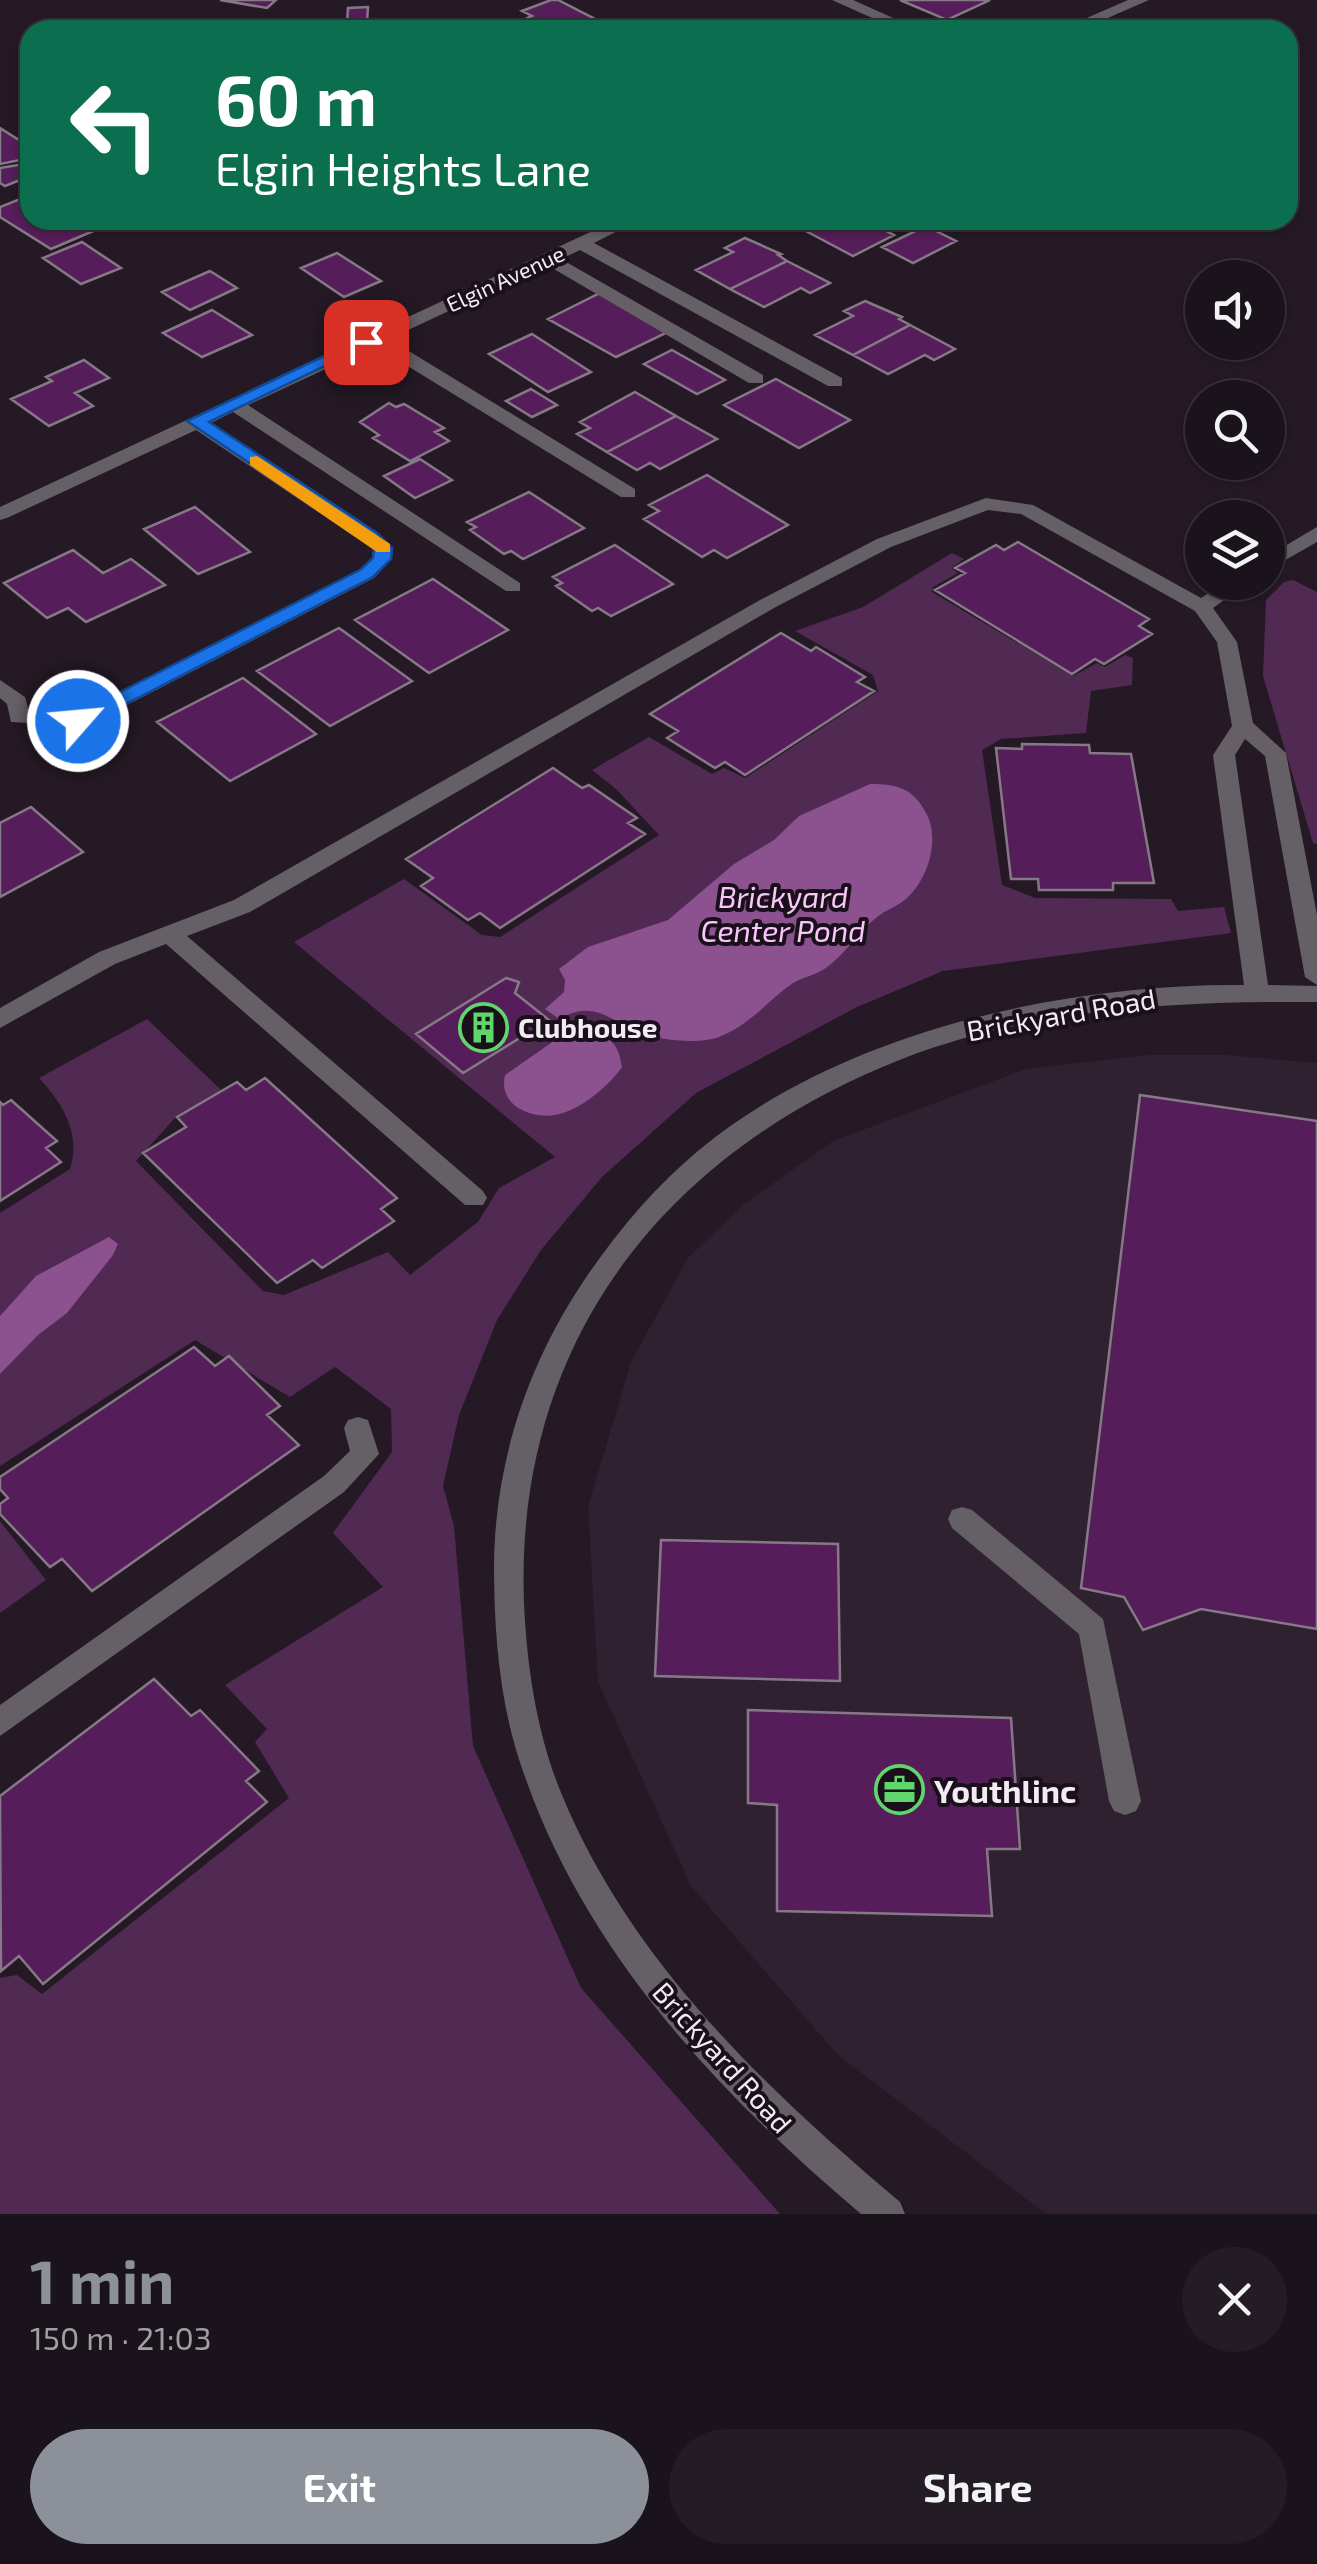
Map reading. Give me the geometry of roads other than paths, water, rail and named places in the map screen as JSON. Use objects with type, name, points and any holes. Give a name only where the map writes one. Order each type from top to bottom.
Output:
[{"type":"street","points":[[840,0],[888,20]]},
{"type":"street","points":[[1091,20],[1142,0]]},
{"type":"street","name":"Elgin Avenue","points":[[0,514],[609,230]]},
{"type":"street","points":[[581,243],[835,382]]},
{"type":"street","points":[[548,258],[756,379]]},
{"type":"street","points":[[375,338],[628,493]]},
{"type":"street","points":[[234,404],[513,587]]},
{"type":"street","points":[[2,733],[19,717],[78,721],[367,574],[382,559],[383,548],[371,537],[196,421]]},
{"type":"street","points":[[0,1019],[107,958],[242,906],[767,604],[884,543],[968,509],[1005,504],[1026,509],[1202,606],[1227,642],[1243,726],[1275,753],[1308,866],[1317,976]]},
{"type":"street","points":[[1285,553],[1317,533]]},
{"type":"street","points":[[1202,606],[1212,600]]},
{"type":"street","points":[[0,687],[18,702],[19,717]]},
{"type":"street","points":[[1243,726],[1224,755],[1257,990]]},
{"type":"street","points":[[169,934],[474,1198]]},
{"type":"street","name":"Brickyard Road","points":[[888,2214],[789,2130],[664,1998],[597,1896],[547,1796],[519,1696],[508,1602],[510,1510],[524,1432],[548,1363],[593,1280],[650,1209],[758,1119],[820,1084],[870,1062],[986,1022],[1145,997],[1257,990],[1317,994]]},
{"type":"street","points":[[0,1722],[334,1484],[364,1454],[358,1428]]},
{"type":"street","points":[[962,1520],[1093,1628],[1125,1801]]},
{"type":"water","name":"Brickyard Center Pond","points":[[870,784],[896,787],[916,798],[930,823],[930,857],[922,879],[908,897],[876,918],[829,966],[793,983],[740,1026],[710,1039],[666,1039],[636,1031],[599,1013],[581,1011],[559,1019],[545,1009],[564,992],[565,980],[559,969],[588,947],[668,920],[734,864],[774,840],[799,816]]},
{"type":"water","points":[[585,1033],[607,1038],[618,1051],[622,1067],[611,1080],[581,1104],[555,1115],[533,1114],[514,1105],[504,1087],[505,1075],[558,1038]]},
{"type":"water","points":[[109,1237],[118,1244],[113,1255],[67,1313],[38,1335],[0,1374],[0,1316],[36,1276]]},
{"type":"place","name":"Clubhouse","points":[[483,1027]]},
{"type":"place","name":"Youthlinc","points":[[899,1790]]}]
